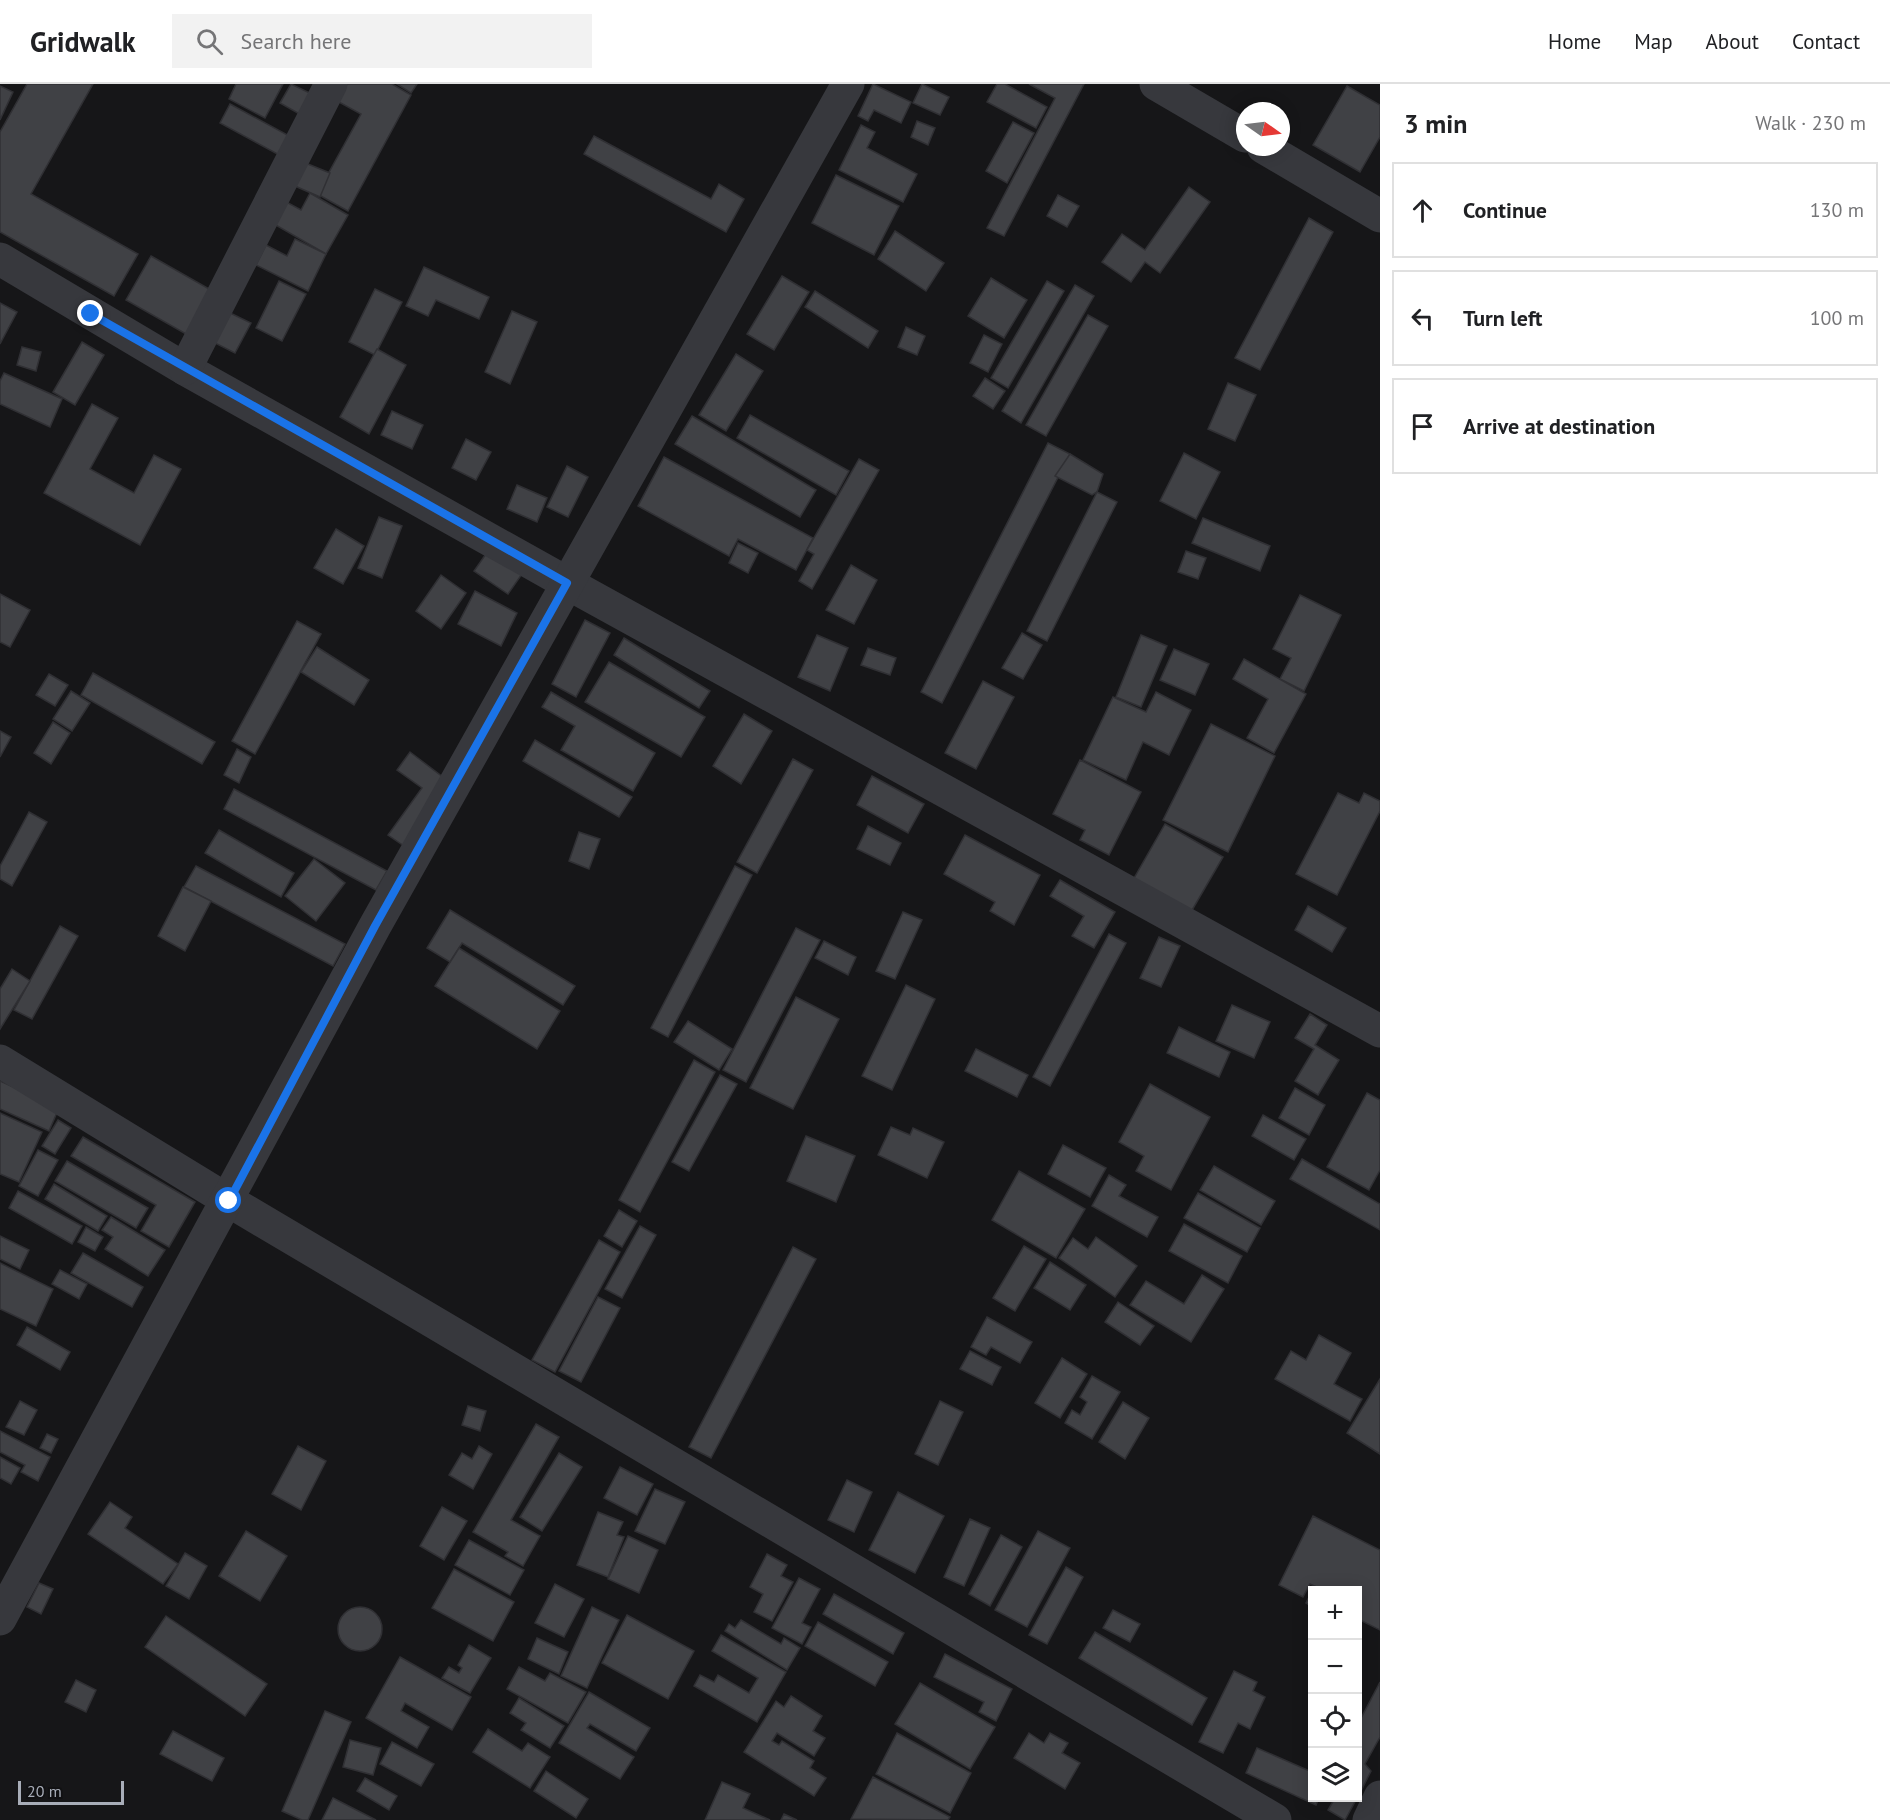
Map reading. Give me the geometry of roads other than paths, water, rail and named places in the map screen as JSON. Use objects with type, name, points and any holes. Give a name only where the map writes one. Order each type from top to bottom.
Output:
[{"type":"street","points":[[185,369],[331,84]]},
{"type":"street","points":[[0,1619],[229,1201],[375,926],[848,84]]},
{"type":"street","points":[[1156,84],[1236,131]]},
{"type":"street","points":[[1278,156],[1380,216]]},
{"type":"street","points":[[0,259],[185,369],[567,583],[1380,1031]]},
{"type":"street","points":[[0,1061],[229,1201],[1275,1820]]},
{"type":"street","points":[[1369,1820],[1380,1797]]}]
